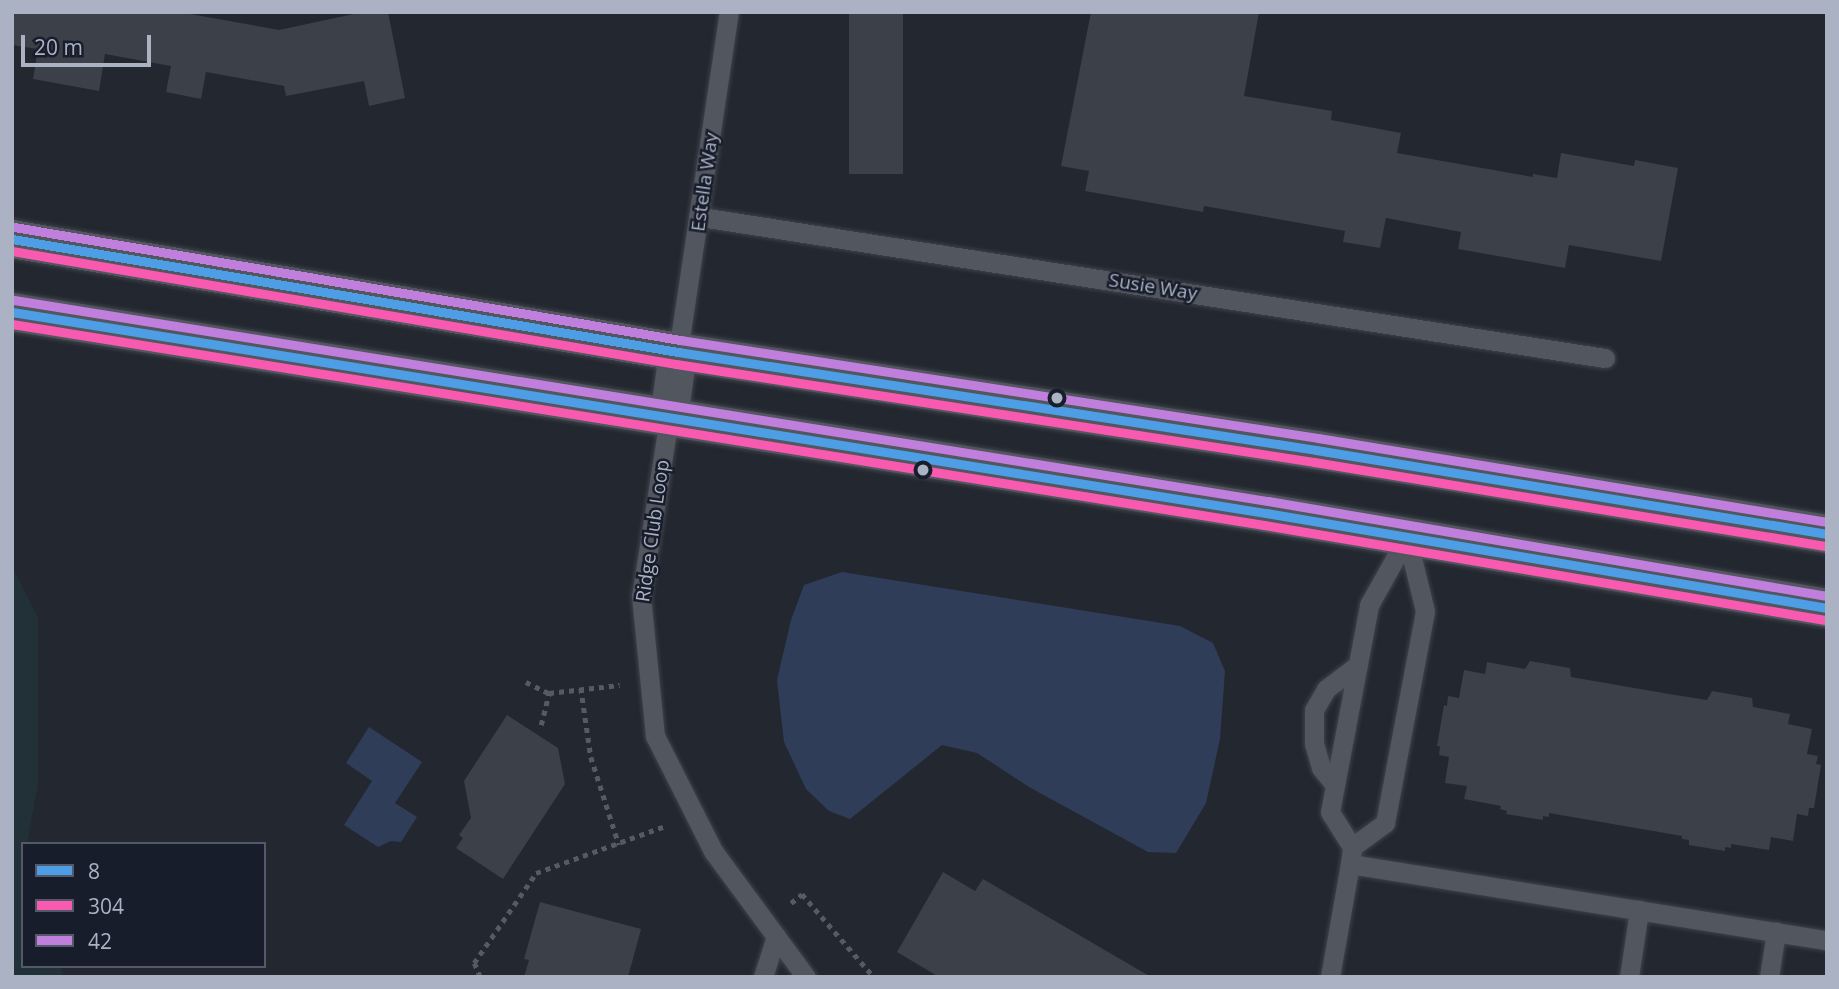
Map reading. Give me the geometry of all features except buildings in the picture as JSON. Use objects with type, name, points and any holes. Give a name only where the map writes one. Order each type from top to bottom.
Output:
[{"type":"street","points":[[12,239],[678,352],[1316,450],[1827,534]]},
{"type":"street","points":[[12,313],[1407,537],[1827,608]]},
{"type":"street","points":[[669,418],[678,352]]},
{"type":"lane","name":"Estella Way","points":[[678,352],[701,217],[729,12]]},
{"type":"lane","name":"Susie Way","points":[[701,217],[1605,358]]},
{"type":"lane","name":"Ridge Club Loop","points":[[669,418],[641,596],[655,736],[713,851],[806,977]]},
{"type":"lane","points":[[1351,856],[1330,812],[1369,604],[1407,537]]},
{"type":"lane","points":[[1329,977],[1351,856],[1385,823],[1425,611],[1407,537]]},
{"type":"lane","points":[[1335,785],[1321,768],[1314,744],[1314,710],[1326,689],[1358,665]]},
{"type":"lane","points":[[1351,856],[1639,910],[1827,940]]},
{"type":"lane","points":[[1629,977],[1639,910]]},
{"type":"lane","points":[[763,977],[771,930]]},
{"type":"lane","points":[[1769,977],[1776,932]]},
{"type":"path","points":[[526,682],[549,693],[650,683]]},
{"type":"path","points":[[581,688],[591,757],[620,845]]},
{"type":"path","points":[[541,725],[549,693]]},
{"type":"path","points":[[480,977],[474,963],[536,873],[620,845],[695,814]]},
{"type":"path","points":[[771,930],[802,894],[874,977]]},
{"type":"shaded area","points":[[12,566],[38,618],[38,783],[27,842],[21,842],[21,968],[61,968],[64,977],[12,977]]},
{"type":"water","points":[[842,572],[1180,626],[1213,643],[1225,671],[1220,739],[1206,803],[1176,853],[1148,852],[1029,787],[977,753],[942,745],[850,819],[829,811],[806,789],[784,742],[777,680],[791,620],[804,585]]},
{"type":"water","points":[[369,727],[422,762],[395,803],[417,817],[401,842],[391,841],[378,847],[344,825],[372,781],[346,763]]},
{"type":"transit line","name":"42","points":[[14,227],[680,340],[1318,438],[1827,522]]},
{"type":"transit line","name":"8","points":[[12,239],[678,352],[1316,450],[1827,534]]},
{"type":"transit line","name":"304","points":[[12,251],[676,364],[1314,462],[1825,546]]},
{"type":"transit line","name":"42","points":[[14,300],[1268,501],[1827,596]]},
{"type":"transit line","name":"8","points":[[12,312],[1266,513],[1827,608]]},
{"type":"transit line","name":"304","points":[[12,324],[1264,525],[1825,620]]}]
